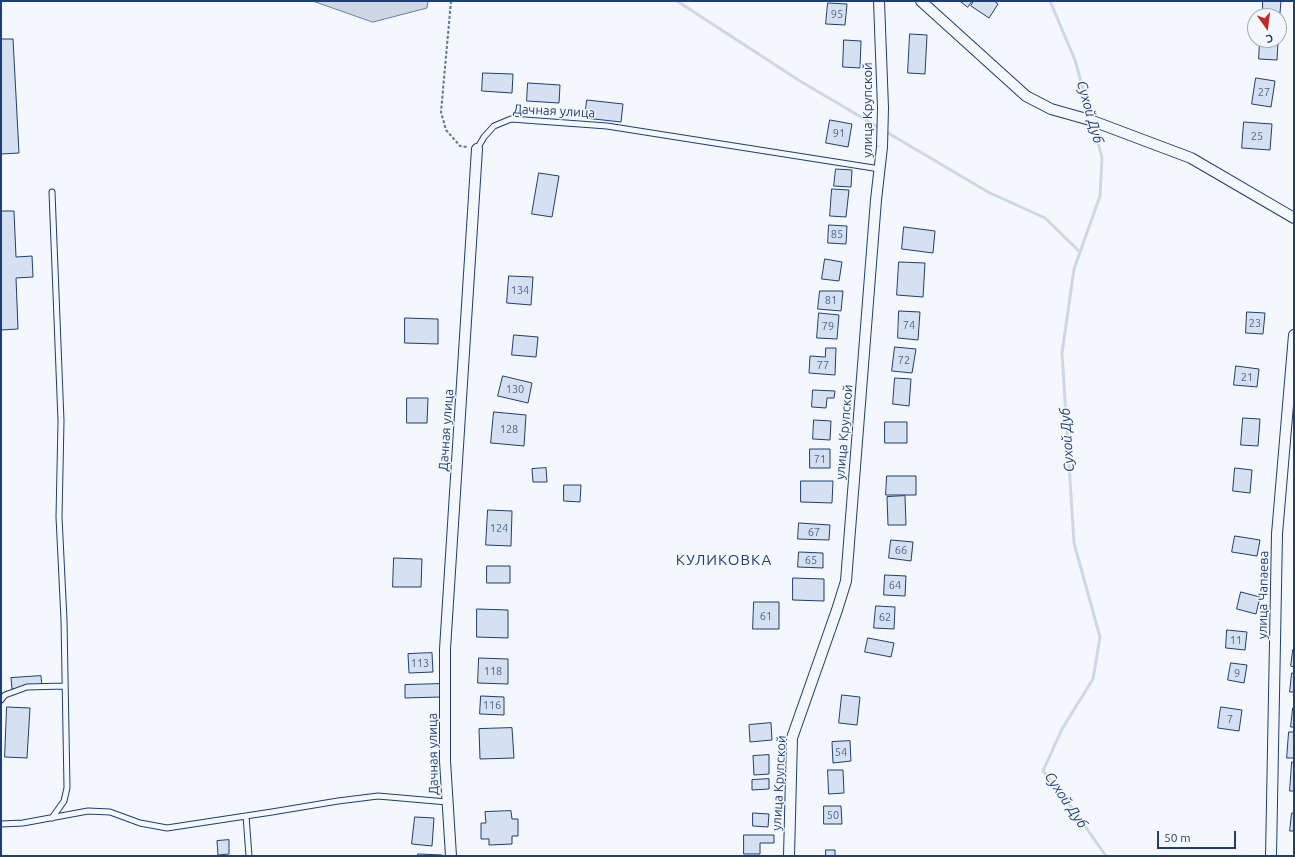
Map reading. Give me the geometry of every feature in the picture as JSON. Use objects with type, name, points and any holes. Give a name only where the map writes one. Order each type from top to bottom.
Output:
[{"type":"street","name":"улица Крупской","points":[[789,856],[792,738],[846,581],[882,147],[883,108],[880,1]]},
{"type":"street","points":[[921,1],[1026,96],[1051,109],[1090,120],[1191,158],[1294,218]]},
{"type":"street","name":"Дачная улица","points":[[451,856],[445,761],[445,649],[477,149]]},
{"type":"street","name":"улица Чапаева","points":[[1271,856],[1277,534],[1294,335]]},
{"type":"lane","name":"Дачная улица","points":[[477,149],[484,137],[494,126],[511,119],[607,126],[880,169]]},
{"type":"lane","points":[[52,192],[61,421],[59,517],[64,620],[67,788],[64,801],[52,818]]},
{"type":"lane","points":[[1,700],[5,695],[27,687],[65,686]]},
{"type":"lane","points":[[1,824],[23,823],[88,811],[110,812],[140,823],[167,828],[378,796],[447,802]]},
{"type":"lane","points":[[246,816],[249,856]]},
{"type":"path","points":[[451,1],[441,112],[446,130],[460,146],[477,149]]},
{"type":"shaded area","points":[[313,1],[428,1],[427,8],[373,22]]},
{"type":"building","points":[[960,1],[972,1],[968,7]]},
{"type":"building","points":[[974,1],[994,1],[998,4],[989,18],[971,6]]},
{"type":"building","points":[[1263,1],[1281,1],[1280,8],[1263,8]]},
{"type":"building","points":[[828,3],[847,4],[845,25],[826,24]]},
{"type":"building","points":[[910,34],[927,35],[925,74],[908,73]]},
{"type":"building","points":[[1,39],[13,39],[19,153],[1,154]]},
{"type":"building","points":[[844,40],[861,41],[860,68],[843,67]]},
{"type":"building","points":[[1260,48],[1278,48],[1277,60],[1259,59]]},
{"type":"building","points":[[483,73],[513,74],[512,93],[482,91]]},
{"type":"building","points":[[1256,78],[1275,81],[1271,107],[1252,104]]},
{"type":"building","points":[[528,83],[560,85],[559,103],[527,101]]},
{"type":"building","points":[[587,100],[623,104],[621,122],[585,118]]},
{"type":"building","points":[[830,120],[852,124],[848,147],[826,143]]},
{"type":"building","points":[[1244,122],[1272,124],[1270,150],[1242,148]]},
{"type":"building","points":[[836,169],[852,170],[851,187],[834,186]]},
{"type":"building","points":[[539,173],[559,176],[552,217],[532,214]]},
{"type":"building","points":[[832,189],[849,190],[846,217],[830,216]]},
{"type":"building","points":[[1,211],[14,211],[16,257],[32,256],[33,277],[16,278],[18,329],[1,330]]},
{"type":"building","points":[[829,225],[847,226],[846,244],[828,243]]},
{"type":"building","points":[[904,227],[935,231],[933,253],[902,249]]},
{"type":"building","points":[[825,259],[842,262],[839,281],[822,279]]},
{"type":"building","points":[[899,262],[925,263],[923,297],[897,295]]},
{"type":"building","points":[[509,276],[533,277],[531,305],[507,303]]},
{"type":"building","points":[[820,291],[843,291],[841,311],[818,309]]},
{"type":"building","points":[[899,311],[920,312],[918,340],[898,338]]},
{"type":"building","points":[[1247,312],[1265,313],[1263,334],[1246,333]]},
{"type":"building","points":[[819,313],[839,315],[837,339],[817,338]]},
{"type":"building","points":[[405,318],[438,319],[438,344],[405,343]]},
{"type":"building","points":[[514,335],[538,337],[536,357],[512,355]]},
{"type":"building","points":[[895,347],[916,349],[912,373],[892,371]]},
{"type":"building","points":[[826,348],[836,348],[835,375],[809,373],[810,356],[825,357]]},
{"type":"building","points":[[1236,366],[1259,369],[1257,387],[1234,385]]},
{"type":"building","points":[[503,376],[532,383],[528,403],[498,396]]},
{"type":"building","points":[[895,378],[911,379],[909,406],[893,404]]},
{"type":"building","points":[[813,390],[835,391],[834,398],[827,398],[826,408],[812,407]]},
{"type":"building","points":[[407,398],[428,398],[427,423],[407,423]]},
{"type":"building","points":[[494,412],[526,415],[524,446],[491,443]]},
{"type":"building","points":[[1243,418],[1260,419],[1258,446],[1241,445]]},
{"type":"building","points":[[814,420],[831,421],[830,440],[813,439]]},
{"type":"building","points":[[885,422],[907,422],[907,443],[885,443]]},
{"type":"building","points":[[810,449],[830,449],[830,468],[810,468]]},
{"type":"building","points":[[546,468],[547,482],[533,482],[532,469]]},
{"type":"building","points":[[1235,468],[1252,470],[1250,493],[1233,491]]},
{"type":"building","points":[[887,476],[916,476],[916,495],[886,495]]},
{"type":"building","points":[[801,481],[833,481],[832,503],[801,502]]},
{"type":"building","points":[[564,485],[581,485],[580,502],[564,501]]},
{"type":"building","points":[[905,496],[906,525],[888,525],[887,497]]},
{"type":"building","points":[[488,510],[512,511],[511,546],[486,545]]},
{"type":"building","points":[[799,523],[830,525],[829,540],[798,539]]},
{"type":"building","points":[[1235,536],[1260,540],[1257,556],[1232,552]]},
{"type":"building","points":[[891,540],[913,542],[911,561],[889,558]]},
{"type":"building","points":[[799,552],[823,553],[823,568],[798,567]]},
{"type":"building","points":[[394,558],[422,559],[421,587],[393,587]]},
{"type":"building","points":[[487,566],[510,566],[510,583],[487,583]]},
{"type":"building","points":[[885,575],[906,576],[905,596],[884,595]]},
{"type":"building","points":[[793,578],[824,579],[824,601],[793,600]]},
{"type":"building","points":[[1241,592],[1260,597],[1256,614],[1237,609]]},
{"type":"building","points":[[754,602],[779,602],[779,629],[753,629]]},
{"type":"building","points":[[876,606],[895,607],[894,629],[874,628]]},
{"type":"building","points":[[477,609],[508,610],[508,638],[477,637]]},
{"type":"building","points":[[1227,630],[1247,632],[1245,650],[1226,648]]},
{"type":"building","points":[[868,638],[894,643],[891,657],[865,652]]},
{"type":"building","points":[[1293,650],[1294,651],[1294,667],[1291,666]]},
{"type":"building","points":[[432,653],[433,672],[409,673],[408,654]]},
{"type":"building","points":[[479,658],[508,659],[508,684],[478,683]]},
{"type":"building","points":[[1231,663],[1247,665],[1244,683],[1228,680]]},
{"type":"building","points":[[1292,673],[1294,673],[1294,692],[1290,692]]},
{"type":"building","points":[[41,676],[42,687],[12,689],[11,678]]},
{"type":"building","points":[[440,684],[441,697],[405,698],[405,685]]},
{"type":"building","points":[[842,695],[860,697],[857,725],[839,723]]},
{"type":"building","points":[[481,696],[504,697],[504,715],[480,714]]},
{"type":"building","points":[[7,707],[30,708],[27,758],[5,757]]},
{"type":"building","points":[[1221,707],[1242,710],[1239,731],[1218,728]]},
{"type":"building","points":[[1293,708],[1294,727],[1291,727]]},
{"type":"building","points":[[771,723],[772,740],[750,742],[749,725]]},
{"type":"building","points":[[512,728],[514,758],[480,759],[479,729]]},
{"type":"building","points":[[1289,732],[1294,732],[1294,758],[1287,758]]},
{"type":"building","points":[[850,741],[851,761],[833,763],[832,742]]},
{"type":"building","points":[[769,755],[769,774],[754,775],[753,756]]},
{"type":"building","points":[[1292,762],[1294,762],[1294,791],[1290,791]]},
{"type":"building","points":[[828,770],[843,770],[844,793],[829,794]]},
{"type":"building","points":[[769,779],[769,789],[752,790],[752,780]]},
{"type":"building","points":[[824,806],[841,806],[842,824],[824,824]]},
{"type":"building","points":[[511,811],[512,819],[518,819],[518,836],[512,836],[512,844],[489,845],[489,839],[481,839],[481,823],[486,823],[485,812]]},
{"type":"building","points":[[753,813],[769,814],[768,827],[753,826]]},
{"type":"building","points":[[1292,813],[1294,813],[1294,831],[1290,831]]},
{"type":"building","points":[[415,817],[434,818],[432,846],[412,844]]},
{"type":"building","points":[[744,835],[774,835],[774,843],[760,843],[760,854],[744,854]]},
{"type":"building","points":[[229,840],[229,854],[218,855],[217,841]]},
{"type":"building","points":[[826,850],[835,850],[835,856],[826,856]]},
{"type":"building","points":[[418,854],[442,855],[442,856],[418,856]]},
{"type":"waterway","points":[[677,1],[800,81],[988,192],[1045,218],[1080,252]]},
{"type":"waterway","name":"Сухой Дуб","points":[[1050,1],[1075,60],[1091,118]]},
{"type":"waterway","name":"Сухой Дуб","points":[[1093,123],[1102,158],[1100,196],[1074,269],[1062,353],[1074,543],[1100,637],[1093,679],[1062,729],[1043,771],[1075,812],[1106,856]]},
{"type":"district","name":"КУЛИКОВКА","points":[[724,560]]}]
